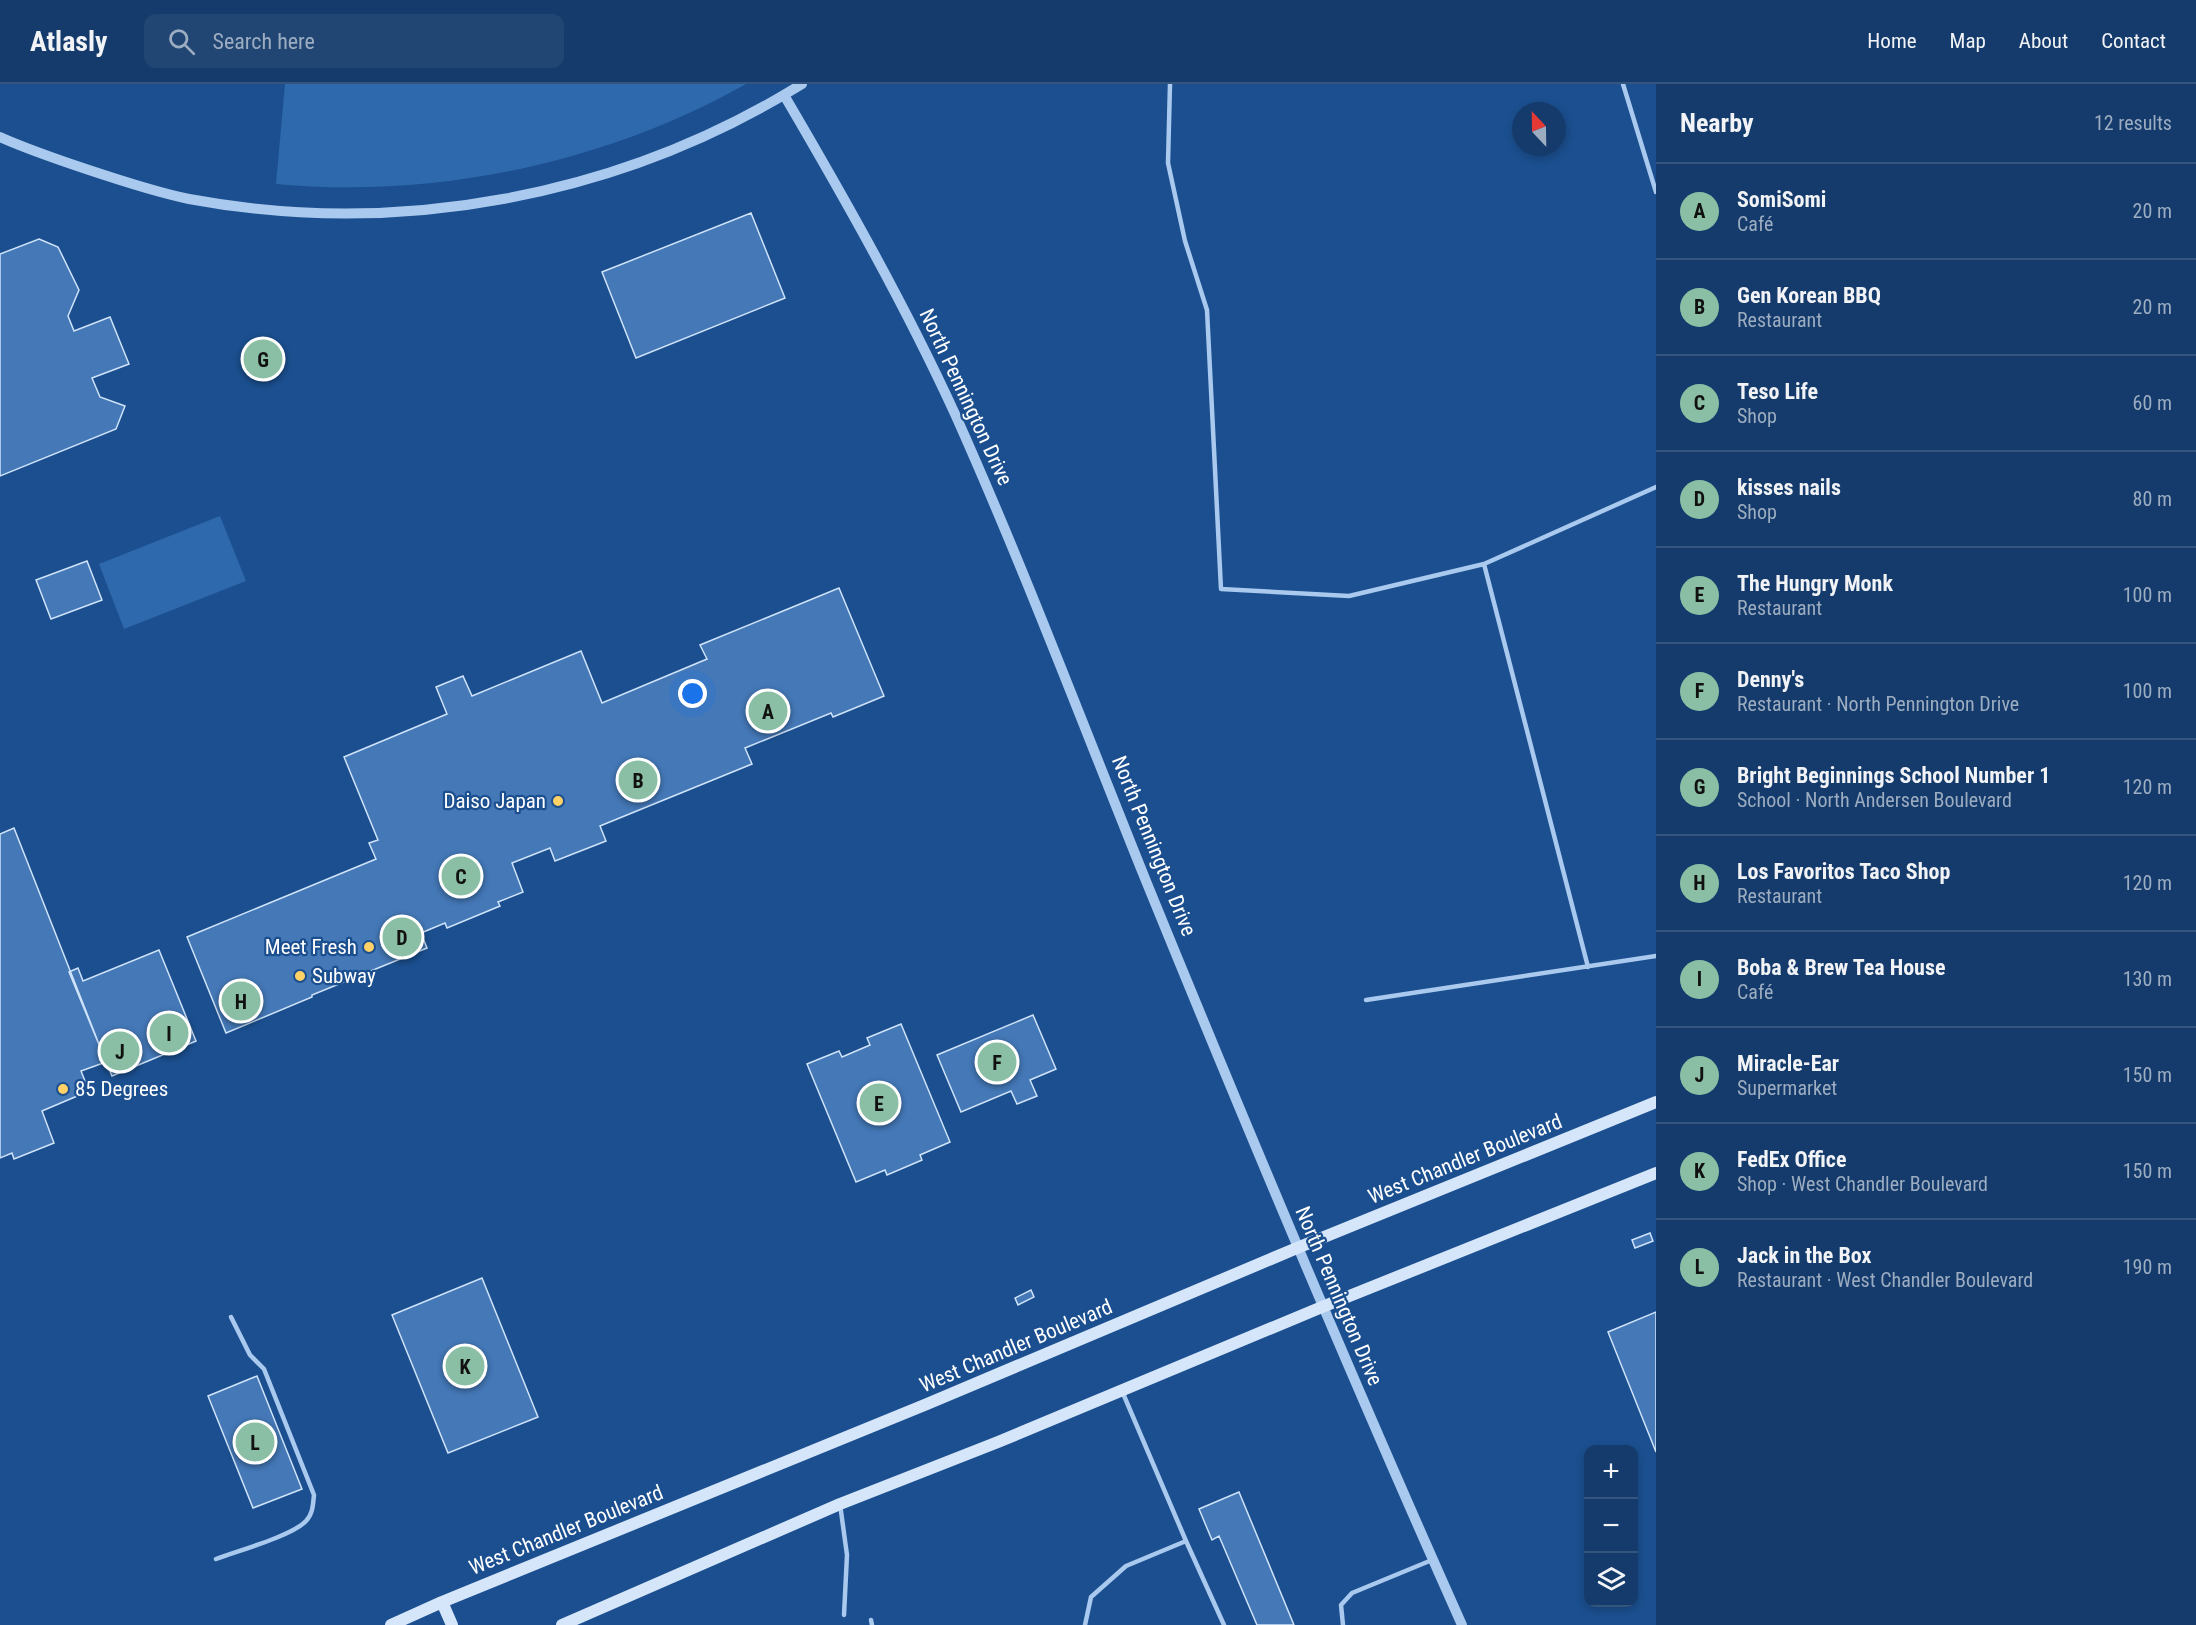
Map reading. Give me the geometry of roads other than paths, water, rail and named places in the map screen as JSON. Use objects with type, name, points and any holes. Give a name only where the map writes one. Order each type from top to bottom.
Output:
[{"type":"main road","name":"West Chandler Boulevard","points":[[391,1625],[1298,1248],[1656,1102]]},
{"type":"main road","points":[[562,1625],[840,1504],[1656,1173]]},
{"type":"main road","points":[[442,1602],[452,1625]]},
{"type":"street","points":[[0,137],[24,148],[122,181],[188,199],[317,213],[394,213],[460,207],[506,199],[602,175],[715,132],[802,84]]},
{"type":"street","name":"North Pennington Drive","points":[[784,95],[894,292],[954,413],[1026,582],[1322,1307],[1374,1430],[1462,1625]]},
{"type":"lane","points":[[1170,84],[1168,163],[1185,241],[1207,310],[1221,589],[1349,596],[1484,564],[1656,488]]},
{"type":"lane","points":[[1623,84],[1656,192]]},
{"type":"lane","points":[[1484,564],[1588,967]]},
{"type":"lane","points":[[1366,1000],[1656,956]]},
{"type":"lane","points":[[216,1559],[292,1531],[306,1521],[312,1510],[314,1495],[264,1369],[250,1355],[231,1317]]},
{"type":"lane","points":[[1121,1390],[1224,1625]]},
{"type":"lane","points":[[840,1504],[847,1555],[844,1615]]},
{"type":"lane","points":[[1085,1625],[1090,1597],[1126,1566],[1186,1541]]},
{"type":"lane","points":[[1343,1625],[1341,1605],[1352,1593],[1433,1560]]},
{"type":"place","name":"Bright Beginnings School Number 1","points":[[263,359]]},
{"type":"place","name":"SomiSomi","points":[[768,711]]},
{"type":"place","name":"Gen Korean BBQ","points":[[638,780]]},
{"type":"place","name":"Daiso Japan","points":[[558,801]]},
{"type":"place","name":"Teso Life","points":[[461,876]]},
{"type":"place","name":"kisses nails","points":[[402,937]]},
{"type":"place","name":"Meet Fresh","points":[[369,947]]},
{"type":"place","name":"Subway","points":[[300,976]]},
{"type":"place","name":"Los Favoritos Taco Shop","points":[[241,1001]]},
{"type":"place","name":"Boba & Brew Tea House","points":[[169,1033]]},
{"type":"place","name":"Miracle-Ear","points":[[120,1051]]},
{"type":"place","name":"Denny's","points":[[997,1062]]},
{"type":"place","name":"85 Degrees","points":[[63,1089]]},
{"type":"place","name":"The Hungry Monk","points":[[879,1103]]},
{"type":"place","name":"FedEx Office","points":[[465,1366]]},
{"type":"place","name":"Jack in the Box","points":[[255,1442]]}]
